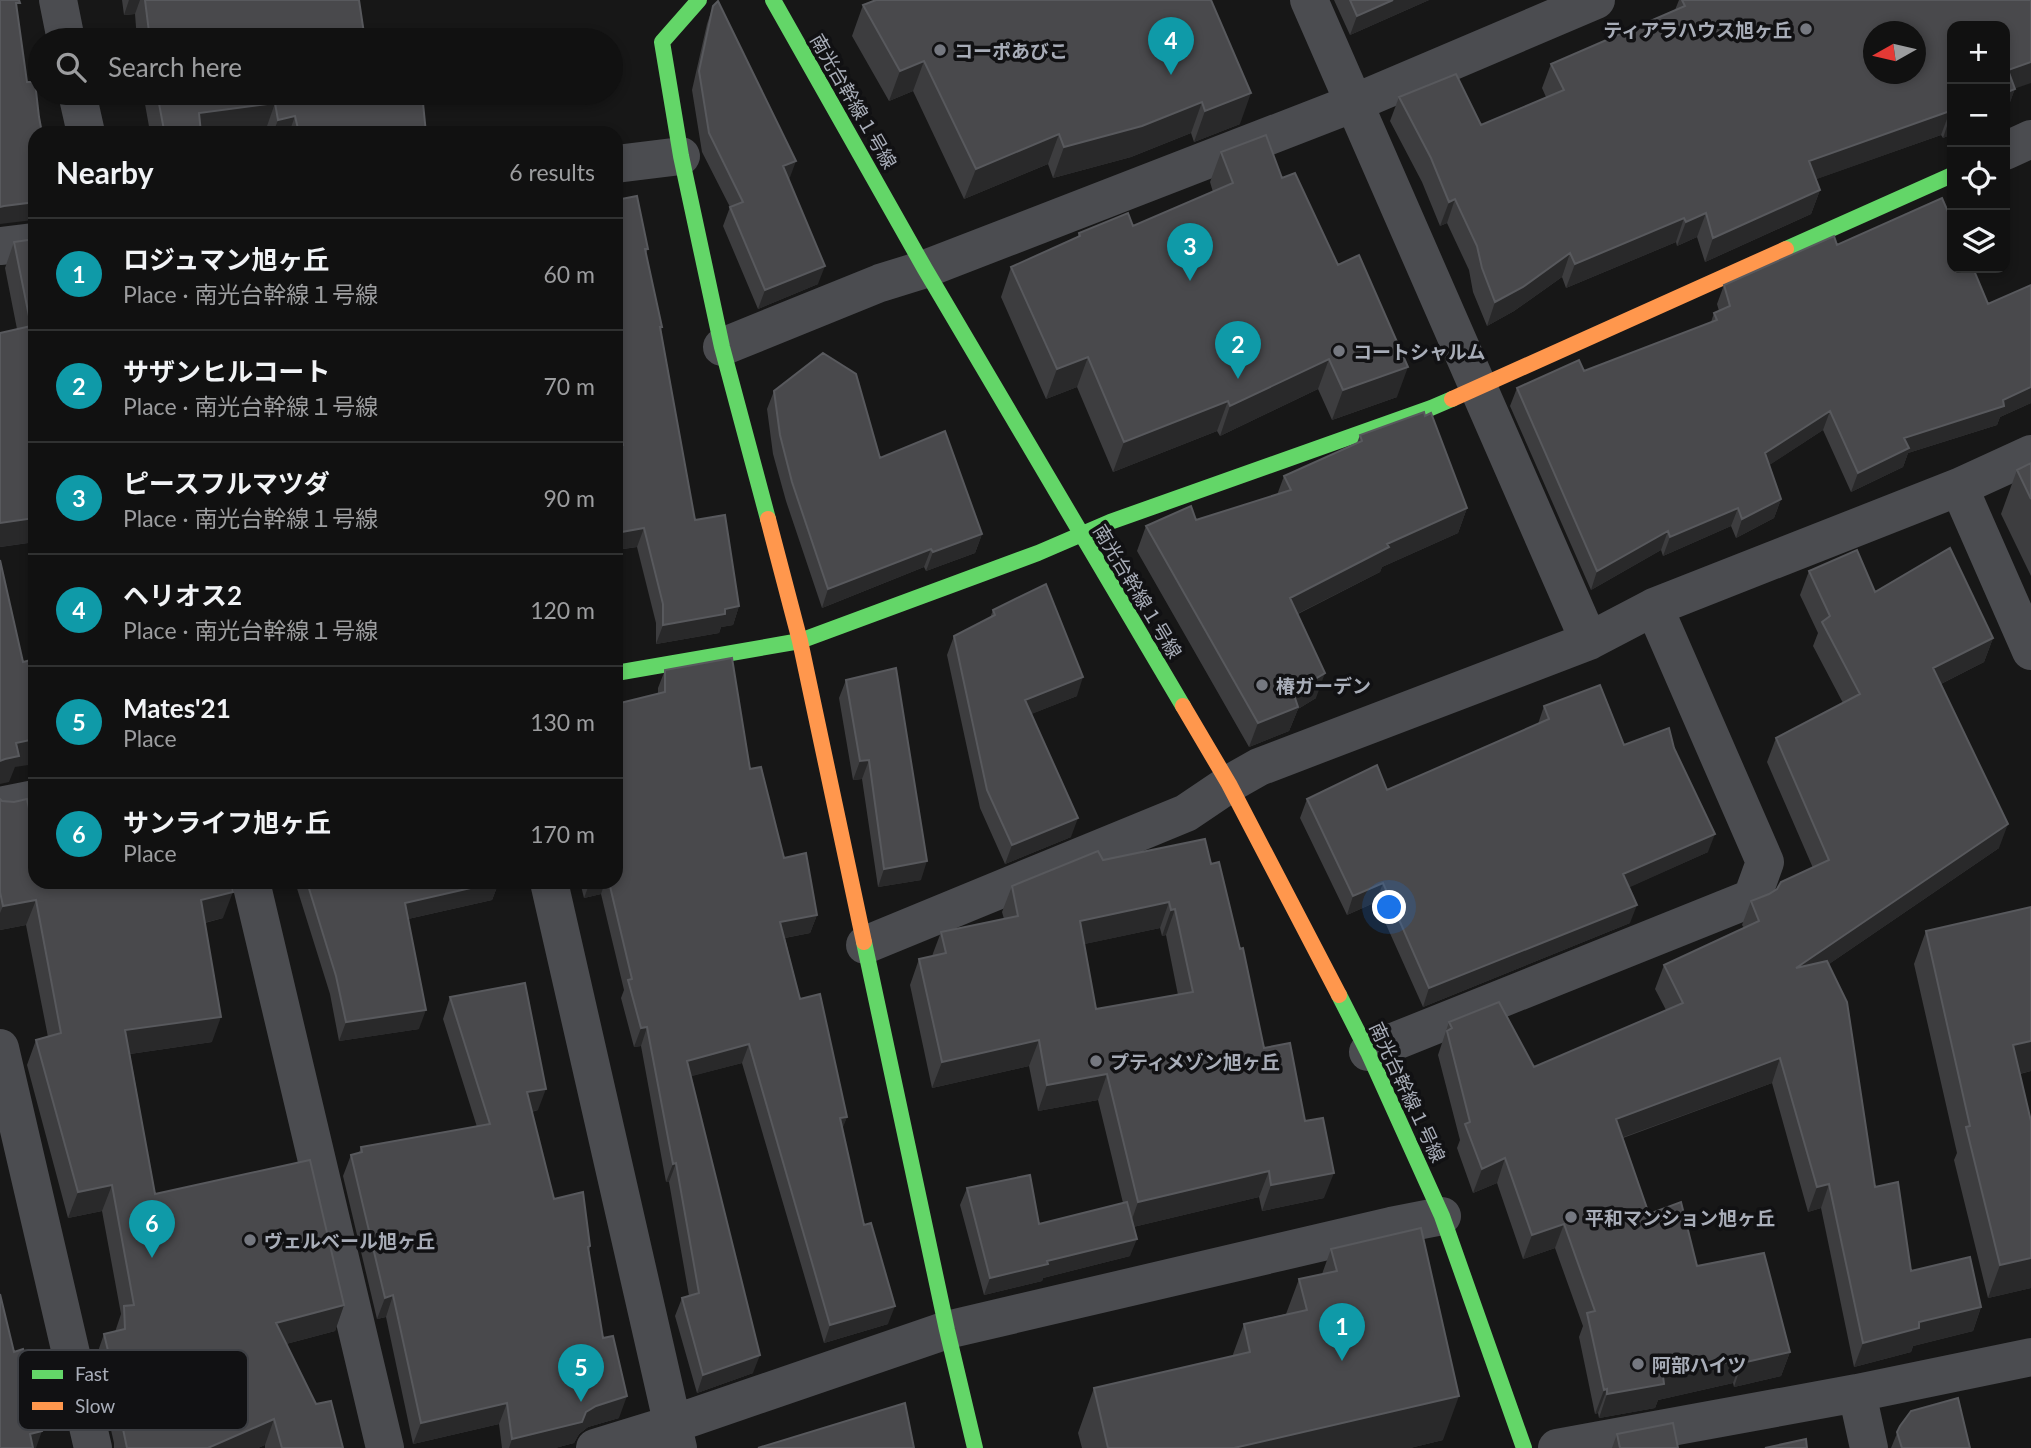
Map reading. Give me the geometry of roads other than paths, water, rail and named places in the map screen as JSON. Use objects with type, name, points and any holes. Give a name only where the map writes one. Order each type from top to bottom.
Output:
[{"type":"street","points":[[58,0],[64,28]]},
{"type":"street","points":[[699,0],[662,42],[681,156],[722,348],[800,641],[947,1330],[975,1448]]},
{"type":"street","name":"南光台幹線１号線","points":[[773,0],[925,268],[1229,784],[1368,1052],[1442,1216],[1524,1448]]},
{"type":"street","points":[[1309,0],[1589,641]]},
{"type":"street","points":[[722,348],[880,283],[1354,103],[1597,0]]},
{"type":"street","points":[[80,105],[85,126]]},
{"type":"street","points":[[2010,149],[2031,139]]},
{"type":"street","points":[[623,163],[681,156]]},
{"type":"street","points":[[623,672],[800,641],[1081,536],[1110,522],[1431,408],[1947,176]]},
{"type":"street","points":[[0,246],[28,243]]},
{"type":"street","points":[[865,945],[1186,813],[1259,767],[1589,641],[1654,607],[1958,487],[2031,454]]},
{"type":"street","points":[[1958,487],[2031,651]]},
{"type":"street","points":[[1368,1052],[1752,898],[1765,862],[1654,607]]},
{"type":"street","points":[[0,806],[28,800]]},
{"type":"street","points":[[253,889],[385,1448]]},
{"type":"street","points":[[551,889],[676,1436]]},
{"type":"street","points":[[0,1048],[70,1350]]},
{"type":"street","points":[[595,1448],[676,1436],[947,1330],[1442,1216]]},
{"type":"street","points":[[1557,1448],[1857,1393],[2031,1357]]},
{"type":"street","points":[[1857,1393],[1869,1448]]},
{"type":"street","points":[[89,1430],[93,1448]]},
{"type":"place","name":"ティアラハウス旭ヶ丘","points":[[1806,29]]},
{"type":"place","name":"コーポあびこ","points":[[940,50]]},
{"type":"place","name":"ヘリオス2","points":[[1171,75]]},
{"type":"place","name":"ピースフルマツダ","points":[[1190,281]]},
{"type":"place","name":"コートシャルム","points":[[1339,351]]},
{"type":"place","name":"サザンヒルコート","points":[[1238,379]]},
{"type":"place","name":"椿ガーデン","points":[[1262,685]]},
{"type":"place","name":"プティメゾン旭ヶ丘","points":[[1096,1061]]},
{"type":"place","name":"平和マンション旭ヶ丘","points":[[1571,1217]]},
{"type":"place","name":"ヴェルベール旭ヶ丘","points":[[250,1240]]},
{"type":"place","name":"サンライフ旭ヶ丘","points":[[152,1258]]},
{"type":"place","name":"ロジュマン旭ヶ丘","points":[[1342,1361]]},
{"type":"place","name":"阿部ハイツ","points":[[1638,1364]]},
{"type":"place","name":"Mates'21","points":[[581,1402]]}]
